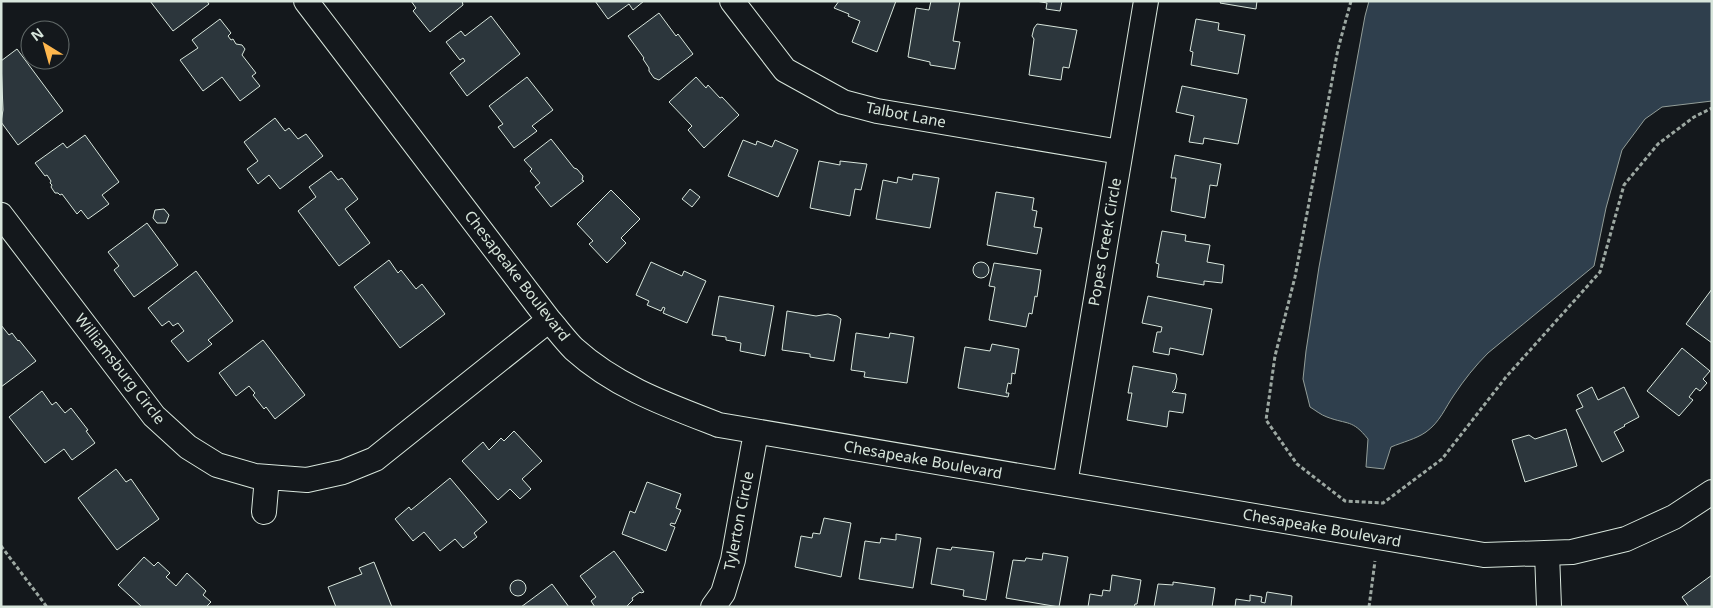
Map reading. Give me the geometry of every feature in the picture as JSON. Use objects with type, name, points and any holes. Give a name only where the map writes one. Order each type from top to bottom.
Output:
[{"type":"street","name":"Chesapeake Boulevard","points":[[306,1],[549,320],[574,348],[607,374],[641,394],[719,425],[1484,555],[1572,552],[1626,539],[1674,517],[1712,492]]},
{"type":"street","name":"Talbot Lane","points":[[732,1],[785,70],[843,102],[877,111],[1120,152]]},
{"type":"street","name":"Popes Creek Circle","points":[[1065,484],[1146,1]]},
{"type":"street","name":"Williamsburg Circle","points":[[1,215],[154,416],[188,447],[217,465],[255,476],[307,480],[343,472],[375,459],[549,320]]},
{"type":"street","name":"Tylerton Circle","points":[[713,607],[723,593],[733,560],[756,432]]},
{"type":"street","points":[[264,512],[267,477]]},
{"type":"street","points":[[1547,553],[1549,607]]},
{"type":"path","points":[[1351,1],[1338,49],[1295,277],[1275,356],[1266,420],[1297,464],[1345,500],[1383,503],[1442,459],[1506,377],[1600,272],[1624,185],[1658,144],[1694,117],[1712,108]]},
{"type":"path","points":[[1,546],[48,607]]},
{"type":"water","points":[[1369,1],[1712,1],[1712,101],[1662,107],[1645,119],[1622,150],[1606,208],[1594,266],[1488,353],[1466,379],[1431,428],[1418,437],[1391,447],[1384,469],[1366,467],[1368,439],[1358,428],[1325,416],[1310,407],[1303,379],[1319,267]]},
{"type":"building","points":[[150,1],[207,1],[209,4],[173,31]]},
{"type":"building","points":[[411,1],[462,1],[463,5],[430,32],[413,11],[416,8]]},
{"type":"building","points":[[595,1],[644,1],[633,10],[629,4],[608,19]]},
{"type":"building","points":[[839,1],[896,1],[877,52],[852,42],[860,21],[834,8]]},
{"type":"building","points":[[931,1],[960,1],[953,41],[960,42],[955,69],[930,65],[930,62],[908,57],[916,8],[929,10]]},
{"type":"building","points":[[1036,1],[1062,1],[1060,11],[1046,9],[1047,3]]},
{"type":"building","points":[[1221,1],[1257,1],[1256,9],[1220,3]]},
{"type":"building","points":[[659,13],[676,36],[678,34],[693,54],[659,80],[654,78],[649,71],[644,58],[628,36]]},
{"type":"building","points":[[491,16],[520,54],[467,96],[450,73],[465,61],[463,58],[460,60],[446,42],[461,31],[465,36]]},
{"type":"building","points":[[220,19],[231,33],[228,36],[231,40],[233,39],[236,44],[242,45],[245,49],[242,55],[256,73],[252,76],[260,86],[240,101],[222,77],[203,91],[180,60],[198,48],[192,40]]},
{"type":"building","points":[[1196,19],[1219,23],[1218,30],[1245,35],[1238,74],[1191,65],[1193,52],[1190,51]]},
{"type":"building","points":[[1037,24],[1077,30],[1069,68],[1063,67],[1061,80],[1029,75],[1034,39],[1032,36]]},
{"type":"building","points":[[17,49],[20,53],[20,70],[33,70],[63,111],[18,145],[1,122],[3,110],[1,61]]},
{"type":"building","points":[[527,77],[553,110],[532,126],[537,131],[514,148],[498,127],[503,124],[489,106]]},
{"type":"building","points":[[696,77],[706,88],[708,85],[720,98],[722,97],[739,115],[704,148],[688,130],[692,126],[669,102]]},
{"type":"building","points":[[1182,86],[1247,99],[1238,144],[1204,138],[1203,144],[1189,142],[1194,116],[1176,112]]},
{"type":"building","points":[[275,118],[285,131],[289,128],[298,139],[306,134],[323,156],[280,189],[269,175],[258,184],[247,169],[258,161],[244,142]]},
{"type":"building","points":[[85,135],[119,182],[102,195],[109,204],[88,219],[81,210],[77,214],[62,194],[55,193],[47,175],[45,176],[35,163],[63,143],[67,148]]},
{"type":"building","points":[[551,139],[574,168],[583,176],[582,180],[584,181],[551,207],[535,187],[540,183],[524,160]]},
{"type":"building","points":[[743,140],[756,145],[757,141],[772,147],[775,140],[798,150],[778,197],[728,176]]},
{"type":"building","points":[[1175,155],[1221,164],[1217,186],[1210,185],[1205,218],[1171,211],[1176,178],[1171,178]]},
{"type":"building","points":[[819,161],[840,165],[840,161],[867,164],[861,190],[855,189],[850,216],[810,208]]},
{"type":"building","points":[[331,171],[338,180],[342,178],[358,199],[345,209],[370,243],[339,266],[298,211],[316,197],[309,187]]},
{"type":"building","points":[[913,174],[939,178],[930,228],[876,219],[883,180],[897,183],[898,177],[912,180]]},
{"type":"building","points":[[690,189],[700,197],[692,207],[682,199]]},
{"type":"building","points":[[611,190],[640,219],[621,238],[626,243],[607,263],[589,244],[593,241],[577,224]]},
{"type":"building","points":[[996,192],[1034,198],[1032,210],[1037,211],[1034,227],[1042,228],[1037,254],[987,245]]},
{"type":"building","points":[[164,209],[169,215],[166,223],[157,223],[153,218],[155,210]]},
{"type":"building","points":[[147,223],[178,265],[134,297],[114,270],[119,266],[108,252]]},
{"type":"building","points":[[1162,231],[1186,235],[1185,241],[1210,245],[1207,262],[1224,265],[1222,283],[1204,281],[1204,285],[1157,277],[1159,264],[1156,263]]},
{"type":"building","points":[[389,260],[398,273],[401,270],[416,289],[422,284],[445,314],[400,348],[354,287]]},
{"type":"building","points":[[651,262],[682,276],[684,271],[706,281],[687,323],[663,313],[665,308],[663,307],[661,311],[647,305],[649,301],[636,295]]},
{"type":"building","points":[[978,262],[984,262],[989,267],[987,276],[978,278],[973,273],[973,267]]},
{"type":"building","points":[[994,263],[1041,270],[1037,297],[1035,296],[1032,314],[1029,313],[1026,327],[989,320],[995,287],[989,286]]},
{"type":"building","points":[[196,271],[233,321],[208,340],[212,344],[188,362],[171,341],[184,331],[178,323],[173,326],[169,321],[162,326],[148,308]]},
{"type":"building","points":[[1712,289],[1712,343],[1686,324]]},
{"type":"building","points":[[719,296],[774,306],[765,356],[740,351],[741,343],[726,340],[726,337],[712,335]]},
{"type":"building","points":[[1148,296],[1212,309],[1203,355],[1170,348],[1169,355],[1153,352],[1157,332],[1161,332],[1162,327],[1142,323]]},
{"type":"building","points":[[787,311],[816,316],[828,314],[841,319],[834,361],[810,357],[810,354],[782,350]]},
{"type":"building","points":[[1,325],[9,335],[12,333],[19,340],[36,361],[1,387]]},
{"type":"building","points":[[856,333],[889,338],[890,333],[914,337],[907,383],[864,377],[865,372],[851,370]]},
{"type":"building","points":[[263,340],[305,395],[275,419],[266,407],[264,409],[253,395],[255,393],[249,386],[236,396],[219,373]]},
{"type":"building","points":[[992,344],[1019,349],[1015,374],[1012,373],[1011,384],[1008,383],[1006,393],[1009,393],[1008,397],[958,388],[965,347],[990,351]]},
{"type":"building","points":[[1682,348],[1710,371],[1703,379],[1707,383],[1700,391],[1696,388],[1689,397],[1693,400],[1679,416],[1647,391]]},
{"type":"building","points":[[1133,366],[1176,374],[1175,389],[1172,392],[1186,394],[1183,413],[1169,411],[1167,427],[1127,420],[1132,393],[1128,393]]},
{"type":"building","points":[[1592,387],[1598,400],[1624,387],[1639,417],[1614,432],[1624,451],[1602,462],[1576,410],[1583,407],[1577,395]]},
{"type":"building","points":[[42,391],[52,405],[56,402],[65,413],[71,408],[88,430],[86,431],[95,443],[72,460],[64,449],[45,463],[9,417]]},
{"type":"building","points":[[1566,429],[1577,466],[1525,482],[1512,440],[1529,435],[1535,439]]},
{"type":"building","points":[[514,431],[542,461],[522,479],[531,489],[520,499],[510,489],[498,500],[462,461],[483,442],[489,450],[501,438],[504,441]]},
{"type":"building","points":[[116,469],[126,482],[131,479],[159,519],[117,550],[78,498]]},
{"type":"building","points":[[450,478],[487,522],[474,533],[477,537],[463,548],[455,539],[440,551],[424,532],[413,541],[395,519],[409,507],[411,510]]},
{"type":"building","points":[[647,482],[681,494],[676,508],[681,510],[675,524],[671,523],[670,525],[675,527],[666,551],[622,534],[630,511],[635,513]]},
{"type":"building","points":[[824,518],[851,523],[841,577],[795,567],[801,536],[812,538],[813,533],[820,534]]},
{"type":"building","points":[[896,534],[921,538],[913,588],[859,579],[865,541],[880,543],[881,538],[896,540]]},
{"type":"building","points":[[952,547],[994,552],[986,600],[963,596],[964,590],[931,584],[937,548],[951,550]]},
{"type":"building","points":[[614,551],[644,592],[640,592],[632,598],[633,600],[626,607],[595,607],[591,601],[596,597],[580,576]]},
{"type":"building","points":[[1043,553],[1068,557],[1059,607],[1006,598],[1013,560],[1025,561],[1026,558],[1042,560]]},
{"type":"building","points":[[144,557],[154,566],[158,562],[170,573],[166,577],[176,586],[187,573],[206,591],[203,595],[211,602],[206,607],[142,607],[118,585]]},
{"type":"building","points":[[374,562],[392,607],[336,607],[328,587],[362,574],[359,568]]},
{"type":"building","points":[[1112,575],[1141,580],[1137,604],[1134,607],[1088,607],[1090,594],[1102,596],[1103,590],[1110,591]]},
{"type":"building","points":[[1712,575],[1712,607],[1689,607],[1682,597]]},
{"type":"building","points":[[518,580],[524,582],[526,588],[524,594],[518,596],[512,594],[510,588],[512,582]]},
{"type":"building","points":[[1173,582],[1215,588],[1212,607],[1154,607],[1158,584],[1173,585]]},
{"type":"building","points":[[552,584],[569,607],[521,607]]},
{"type":"building","points":[[1267,592],[1292,596],[1291,607],[1235,607],[1236,599],[1250,601],[1250,595],[1262,597],[1261,602],[1265,603]]}]
